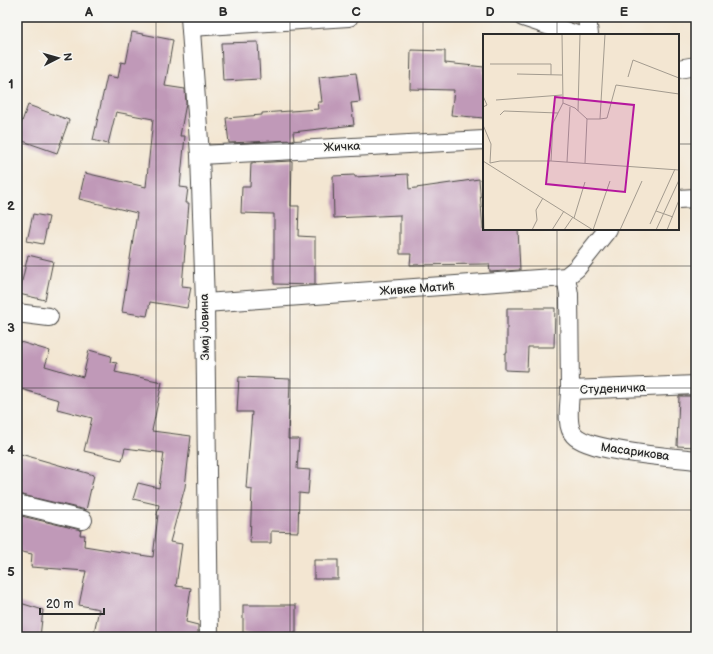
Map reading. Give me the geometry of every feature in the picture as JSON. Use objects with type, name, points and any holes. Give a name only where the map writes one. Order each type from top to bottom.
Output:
[{"type":"street","points":[[191,22],[349,17]]},
{"type":"street","points":[[523,17],[574,34]]},
{"type":"street","points":[[587,17],[588,34]]},
{"type":"street","name":"Змај Јовина","points":[[191,22],[200,155],[205,303],[209,637]]},
{"type":"street","points":[[679,69],[696,66]]},
{"type":"street","name":"Жичка","points":[[200,155],[483,140]]},
{"type":"street","points":[[679,200],[696,198]]},
{"type":"street","points":[[566,277],[577,268],[607,230]]},
{"type":"street","name":"Живке Матић","points":[[205,303],[566,277]]},
{"type":"street","name":"Студеничка","points":[[566,277],[569,294],[570,390],[696,385]]},
{"type":"street","points":[[17,313],[49,317]]},
{"type":"street","name":"Масарикова","points":[[570,390],[570,424],[574,435],[584,443],[604,449],[696,460]]},
{"type":"street","points":[[17,504],[83,520]]},
{"type":"building","points":[[132,32],[173,40],[165,86],[185,89],[186,103],[180,136],[185,136],[180,187],[188,188],[186,203],[189,203],[182,286],[191,287],[187,308],[150,302],[147,316],[122,312],[137,213],[79,199],[85,173],[146,187],[153,119],[116,112],[108,144],[93,140],[107,76],[118,78],[121,62],[126,63]]},
{"type":"building","points":[[258,42],[260,79],[223,81],[221,43]]},
{"type":"building","points":[[411,50],[445,51],[445,63],[483,67],[483,118],[451,115],[454,90],[410,89]]},
{"type":"building","points":[[356,73],[360,102],[351,103],[354,125],[293,132],[294,140],[229,143],[226,118],[262,115],[262,113],[319,109],[318,102],[322,102],[319,77]]},
{"type":"building","points":[[28,105],[69,120],[57,153],[17,139],[17,135]]},
{"type":"building","points":[[292,161],[291,206],[299,206],[298,236],[315,237],[315,285],[274,284],[274,214],[241,213],[242,187],[250,187],[251,163]]},
{"type":"building","points":[[408,174],[409,189],[479,179],[483,230],[518,230],[520,270],[490,272],[489,264],[410,265],[411,254],[400,254],[400,215],[334,218],[333,176],[355,175],[355,177]]},
{"type":"building","points":[[33,214],[49,217],[43,244],[27,241]]},
{"type":"building","points":[[28,255],[53,261],[45,300],[19,294]]},
{"type":"building","points":[[507,308],[555,308],[554,347],[528,347],[527,371],[505,370],[505,353],[507,353]]},
{"type":"building","points":[[17,341],[50,351],[45,366],[83,377],[89,350],[111,356],[110,362],[117,363],[115,372],[162,382],[152,431],[191,436],[185,487],[170,542],[182,544],[176,586],[191,588],[186,622],[198,625],[198,637],[93,637],[99,609],[79,605],[86,571],[31,567],[32,554],[17,551],[17,515],[81,530],[80,535],[85,535],[84,546],[153,557],[159,505],[133,499],[138,483],[159,488],[164,453],[125,448],[122,460],[84,451],[92,418],[57,409],[59,400],[17,388]]},
{"type":"building","points":[[239,377],[290,379],[288,439],[299,439],[297,469],[310,470],[308,494],[299,493],[298,532],[271,531],[271,543],[250,543],[252,489],[246,488],[252,412],[237,412]]},
{"type":"building","points":[[679,396],[696,396],[696,447],[677,446]]},
{"type":"building","points":[[17,453],[94,475],[86,510],[18,494],[21,481],[17,480]]},
{"type":"building","points":[[314,560],[338,560],[338,579],[314,579]]},
{"type":"building","points":[[17,602],[43,610],[40,637],[17,637]]},
{"type":"building","points":[[243,605],[296,605],[296,633],[243,633]]}]
